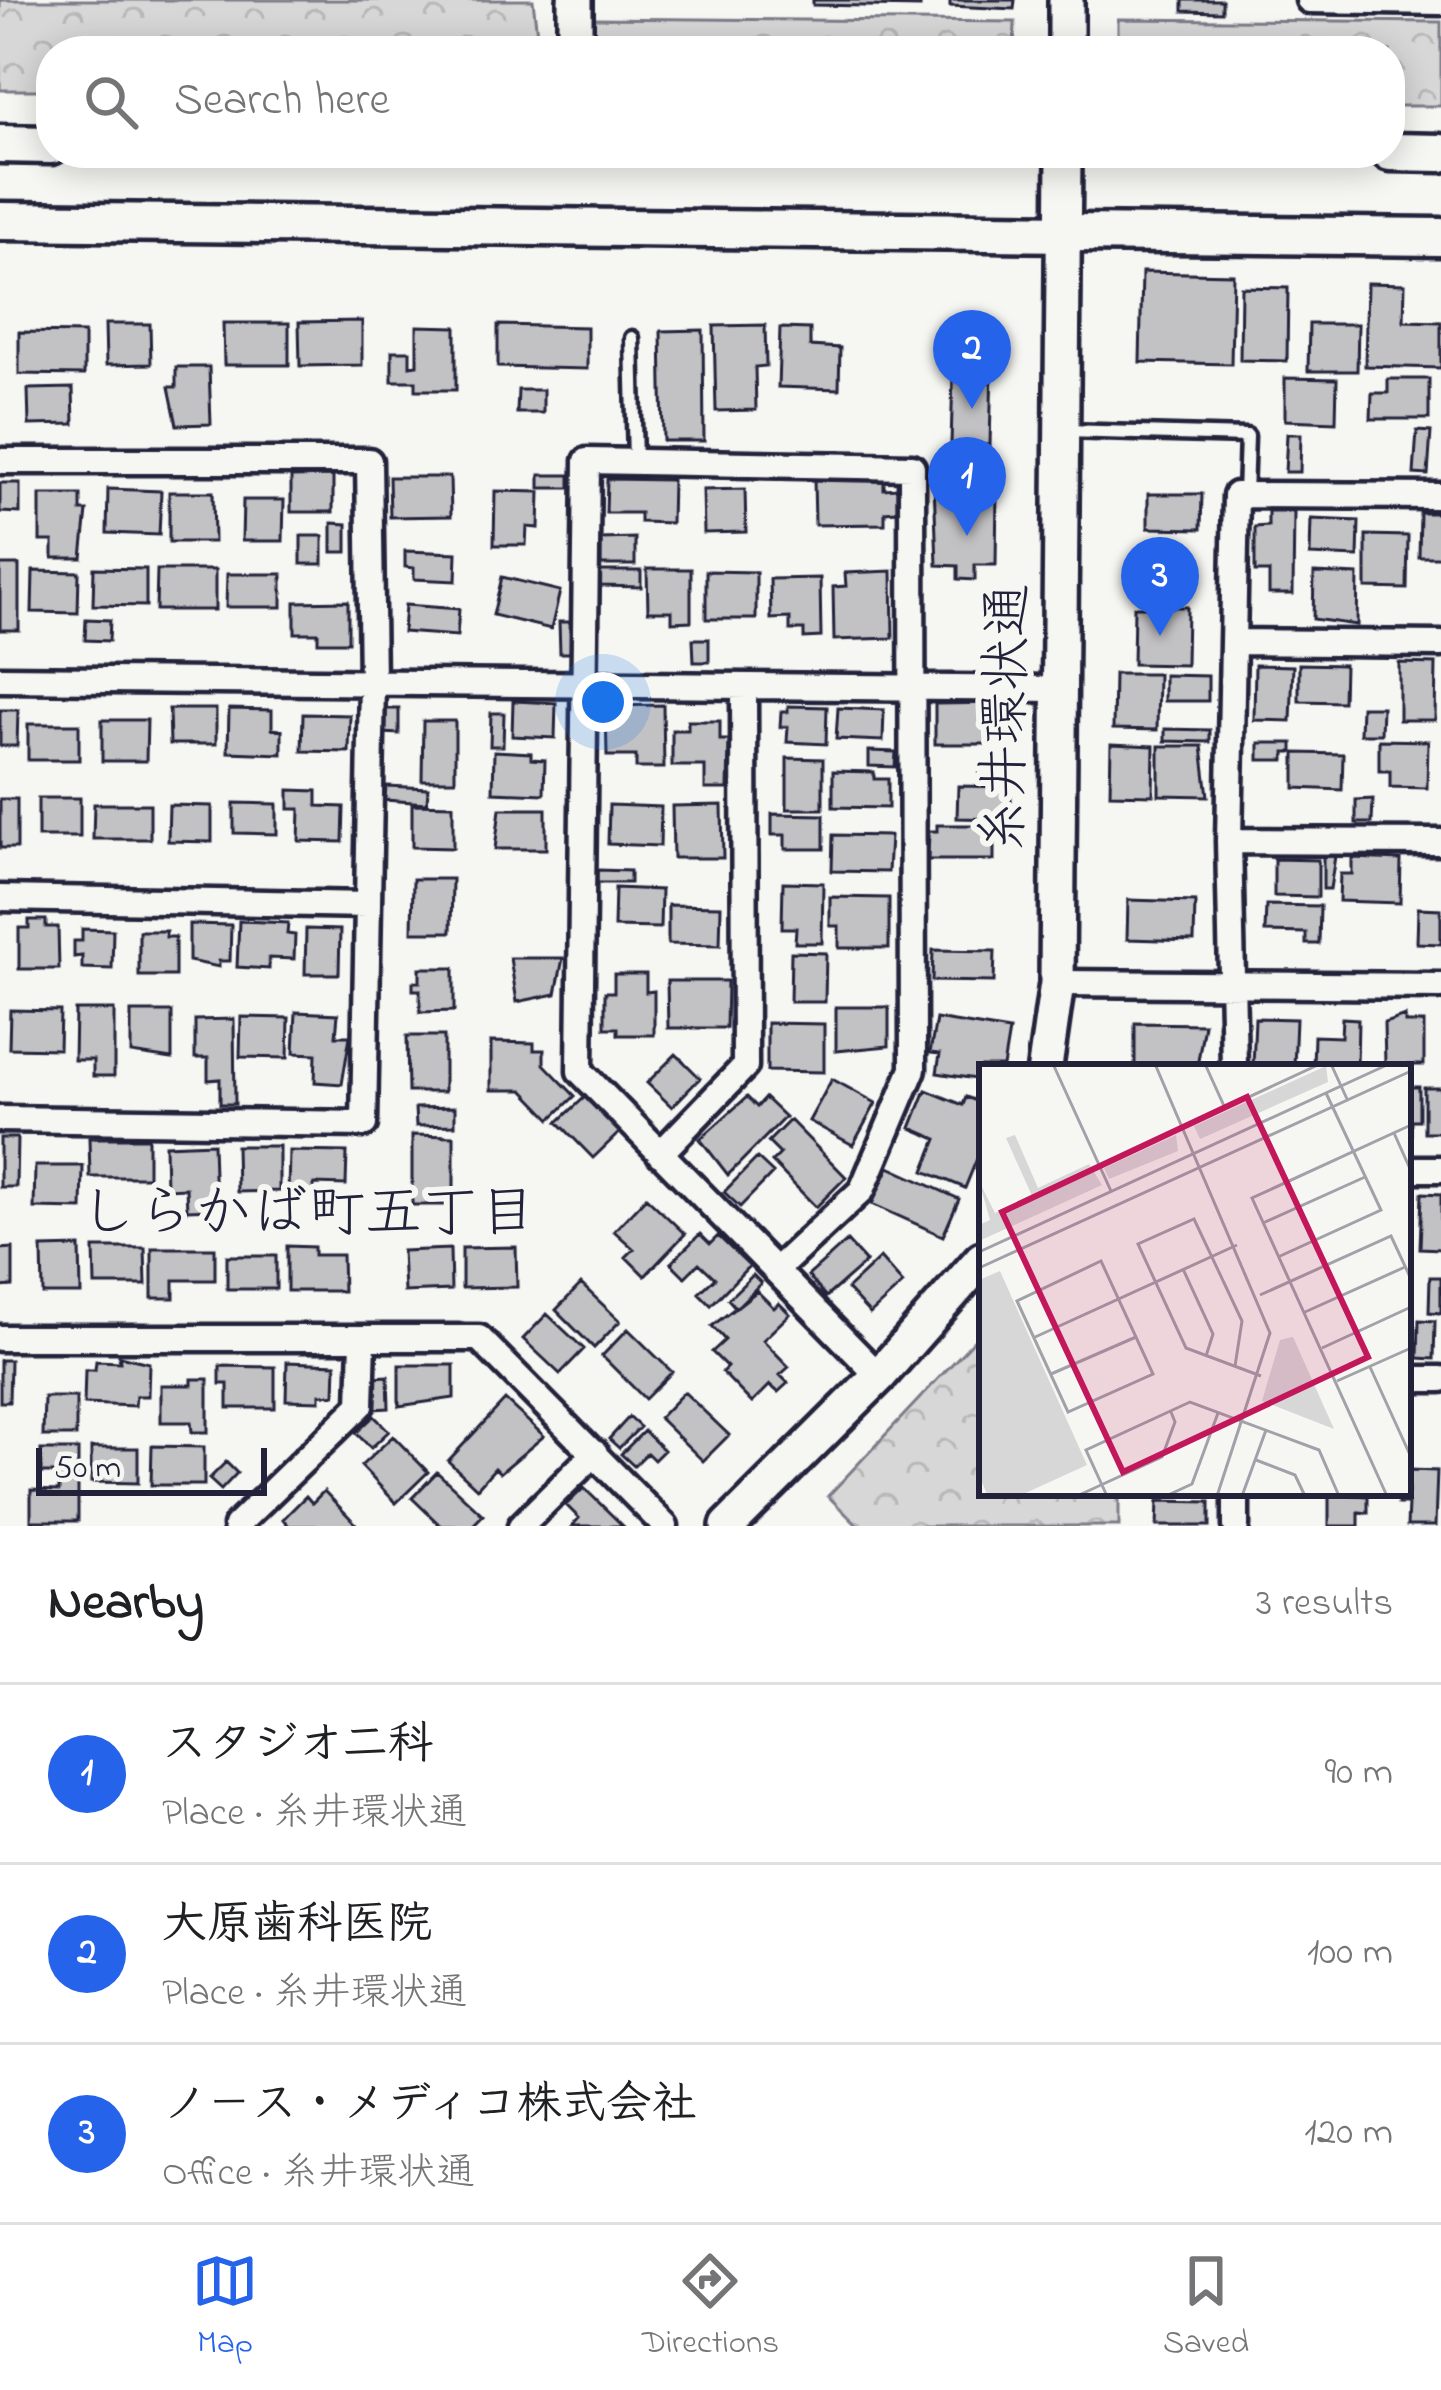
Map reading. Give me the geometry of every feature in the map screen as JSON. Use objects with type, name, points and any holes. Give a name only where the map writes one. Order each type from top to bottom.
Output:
[{"type":"main road","points":[[0,144],[36,145]]},
{"type":"main road","points":[[1405,152],[1441,153]]},
{"type":"main road","points":[[0,221],[1441,237]]},
{"type":"street","points":[[575,0],[575,36]]},
{"type":"street","points":[[1066,0],[1066,36]]},
{"type":"street","points":[[1309,0],[1441,2]]},
{"type":"street","name":"糸井環状通","points":[[1045,1064],[1057,983],[1064,168]]},
{"type":"street","points":[[0,461],[369,461],[372,682],[364,1124],[0,1119]]},
{"type":"street","points":[[777,1269],[862,1190],[913,1069],[912,467],[587,461],[580,1071],[879,1376]]},
{"type":"street","points":[[1234,1064],[1229,841],[1235,495],[1441,496]]},
{"type":"street","points":[[1233,642],[1441,644]]},
{"type":"street","points":[[0,679],[1060,689]]},
{"type":"street","points":[[660,1154],[745,1066],[745,686]]},
{"type":"street","points":[[1229,841],[1441,842]]},
{"type":"street","points":[[0,898],[368,905]]},
{"type":"street","points":[[1057,983],[1441,986]]},
{"type":"street","points":[[728,1526],[879,1376],[979,1261]]},
{"type":"street","points":[[0,1338],[478,1338],[665,1526]]},
{"type":"street","points":[[236,1526],[361,1405],[363,1340]]},
{"type":"street","points":[[1411,1378],[1441,1379]]},
{"type":"street","points":[[521,1526],[595,1454]]},
{"type":"lane","points":[[632,338],[635,462]]},
{"type":"lane","points":[[1063,431],[1247,436],[1245,495]]},
{"type":"green space","points":[[0,0],[533,0],[537,36],[36,36],[36,90],[0,90]]},
{"type":"green space","points":[[589,18],[1015,22],[1015,36],[590,36]]},
{"type":"green space","points":[[1118,19],[1441,22],[1441,106],[1405,106],[1405,36],[1118,36]]},
{"type":"green space","points":[[979,1335],[979,1496],[1119,1496],[1119,1526],[858,1526],[828,1496]]},
{"type":"building","points":[[813,0],[920,0],[920,7],[813,5]]},
{"type":"building","points":[[950,0],[1015,0],[1014,9],[950,6]]},
{"type":"building","points":[[1183,0],[1222,0],[1222,12],[1183,11]]},
{"type":"building","points":[[1142,272],[1233,274],[1231,364],[1140,362]]},
{"type":"building","points":[[1367,283],[1405,284],[1404,321],[1441,322],[1441,368],[1365,366]]},
{"type":"building","points":[[1241,287],[1288,288],[1287,361],[1240,360]]},
{"type":"building","points":[[362,321],[362,365],[300,366],[299,322]]},
{"type":"building","points":[[223,323],[289,323],[289,365],[224,365]]},
{"type":"building","points":[[105,324],[150,324],[151,364],[106,365]]},
{"type":"building","points":[[1309,324],[1358,324],[1357,371],[1308,371]]},
{"type":"building","points":[[498,325],[587,327],[587,369],[498,367]]},
{"type":"building","points":[[765,325],[766,366],[755,367],[756,410],[716,411],[714,326]]},
{"type":"building","points":[[417,326],[456,327],[456,390],[416,390],[416,381],[392,381],[392,351],[410,351],[410,366],[417,365]]},
{"type":"building","points":[[780,328],[810,329],[810,346],[840,348],[839,389],[778,387]]},
{"type":"building","points":[[703,330],[704,441],[663,441],[661,331]]},
{"type":"building","points":[[19,332],[84,333],[84,375],[19,374]]},
{"type":"building","points":[[977,364],[992,364],[990,445],[951,444],[953,374],[977,375]]},
{"type":"building","points":[[176,367],[209,367],[211,424],[177,425],[169,387],[176,387]]},
{"type":"building","points":[[1285,378],[1337,379],[1336,422],[1285,420]]},
{"type":"building","points":[[1388,379],[1429,379],[1429,419],[1371,419],[1372,393],[1388,393]]},
{"type":"building","points":[[73,388],[74,424],[29,425],[28,389]]},
{"type":"building","points":[[518,390],[543,390],[543,413],[517,413]]},
{"type":"building","points":[[1417,431],[1431,432],[1428,475],[1414,474]]},
{"type":"building","points":[[1287,434],[1301,434],[1300,472],[1285,472]]},
{"type":"building","points":[[540,475],[570,475],[570,488],[540,488]]},
{"type":"building","points":[[333,476],[333,512],[291,512],[291,477]]},
{"type":"building","points":[[389,477],[450,477],[451,516],[390,517]]},
{"type":"building","points":[[607,479],[672,480],[671,523],[640,522],[640,513],[606,513]]},
{"type":"building","points":[[814,479],[884,479],[884,489],[897,488],[897,511],[885,512],[885,524],[815,525]]},
{"type":"building","points":[[934,481],[961,482],[961,490],[997,490],[996,565],[975,565],[975,580],[958,579],[958,566],[937,565]]},
{"type":"building","points":[[0,483],[20,483],[20,513],[0,512]]},
{"type":"building","points":[[108,489],[161,491],[159,535],[107,533]]},
{"type":"building","points":[[745,489],[746,532],[704,533],[703,490]]},
{"type":"building","points":[[495,491],[540,492],[539,528],[527,527],[526,545],[494,545]]},
{"type":"building","points":[[169,492],[213,492],[214,542],[169,542]]},
{"type":"building","points":[[1148,494],[1202,494],[1201,529],[1148,528]]},
{"type":"building","points":[[40,495],[81,495],[81,511],[87,511],[82,558],[53,558],[53,541],[40,541]]},
{"type":"building","points":[[243,500],[284,500],[283,541],[242,541]]},
{"type":"building","points":[[1268,511],[1294,511],[1293,594],[1269,594],[1269,572],[1255,572],[1255,527],[1268,526]]},
{"type":"building","points":[[1420,513],[1441,513],[1441,557],[1419,557]]},
{"type":"building","points":[[1311,519],[1359,521],[1358,557],[1310,555]]},
{"type":"building","points":[[332,523],[347,524],[347,552],[332,552]]},
{"type":"building","points":[[1366,535],[1408,536],[1407,589],[1366,588]]},
{"type":"building","points":[[301,536],[323,536],[323,564],[301,564]]},
{"type":"building","points":[[635,538],[635,565],[601,565],[601,539]]},
{"type":"building","points":[[405,551],[457,553],[456,581],[414,579],[414,568],[405,567]]},
{"type":"building","points":[[0,565],[19,565],[19,630],[0,630]]},
{"type":"building","points":[[94,568],[146,569],[146,606],[93,605]]},
{"type":"building","points":[[647,569],[691,569],[691,621],[672,622],[672,611],[648,611]]},
{"type":"building","points":[[157,570],[215,570],[215,610],[156,610]]},
{"type":"building","points":[[33,571],[79,572],[78,613],[32,612]]},
{"type":"building","points":[[600,571],[641,571],[641,587],[600,586]]},
{"type":"building","points":[[706,571],[756,572],[756,619],[706,619]]},
{"type":"building","points":[[892,571],[893,638],[834,640],[833,587],[846,586],[845,573]]},
{"type":"building","points":[[1314,573],[1358,575],[1357,625],[1313,619]]},
{"type":"building","points":[[227,574],[282,574],[282,607],[226,607]]},
{"type":"building","points":[[502,577],[560,591],[551,629],[493,615]]},
{"type":"building","points":[[820,578],[821,637],[804,638],[804,630],[790,630],[790,618],[771,619],[770,579]]},
{"type":"building","points":[[348,601],[348,642],[318,642],[318,633],[295,633],[295,602]]},
{"type":"building","points":[[405,605],[459,609],[457,636],[403,632]]},
{"type":"building","points":[[1134,607],[1187,607],[1186,665],[1133,664]]},
{"type":"building","points":[[86,619],[110,620],[109,641],[85,640]]},
{"type":"building","points":[[559,622],[573,622],[573,653],[560,653]]},
{"type":"building","points":[[693,639],[709,639],[709,662],[694,662]]},
{"type":"building","points":[[1399,663],[1436,664],[1435,720],[1399,720]]},
{"type":"building","points":[[1299,664],[1344,665],[1343,702],[1299,701]]},
{"type":"building","points":[[1255,665],[1293,666],[1291,721],[1254,720]]},
{"type":"building","points":[[1114,674],[1158,674],[1157,730],[1113,729]]},
{"type":"building","points":[[1164,675],[1208,676],[1208,701],[1164,701]]},
{"type":"building","points":[[513,701],[556,703],[555,738],[512,736]]},
{"type":"building","points":[[1001,703],[1001,744],[935,744],[935,704]]},
{"type":"building","points":[[663,705],[664,768],[636,768],[636,756],[607,756],[606,706]]},
{"type":"building","points":[[788,706],[827,707],[826,744],[787,742],[788,727],[780,727],[781,712],[788,712]]},
{"type":"building","points":[[1361,707],[1382,707],[1381,734],[1360,734]]},
{"type":"building","points":[[838,708],[884,710],[883,741],[836,739]]},
{"type":"building","points":[[169,709],[216,709],[216,744],[170,744]]},
{"type":"building","points":[[229,709],[272,710],[272,729],[282,730],[282,754],[228,752]]},
{"type":"building","points":[[384,709],[399,709],[399,734],[383,733]]},
{"type":"building","points":[[0,710],[18,710],[17,746],[0,746]]},
{"type":"building","points":[[491,713],[504,713],[503,746],[490,746]]},
{"type":"building","points":[[303,714],[350,715],[349,752],[302,751]]},
{"type":"building","points":[[102,720],[147,720],[146,761],[102,761]]},
{"type":"building","points":[[423,721],[455,721],[455,780],[422,780]]},
{"type":"building","points":[[688,721],[720,721],[720,740],[729,740],[728,789],[705,789],[705,766],[672,766],[672,730],[688,730]]},
{"type":"building","points":[[28,724],[79,724],[79,760],[28,760]]},
{"type":"building","points":[[1165,729],[1210,730],[1210,742],[1165,741]]},
{"type":"building","points":[[1379,740],[1428,741],[1427,788],[1390,787],[1390,771],[1379,771]]},
{"type":"building","points":[[1259,743],[1293,743],[1293,752],[1285,752],[1285,760],[1259,760]]},
{"type":"building","points":[[1111,744],[1154,746],[1153,795],[1110,794]]},
{"type":"building","points":[[1159,746],[1202,746],[1208,796],[1159,795]]},
{"type":"building","points":[[494,751],[531,753],[531,759],[545,760],[544,794],[493,792]]},
{"type":"building","points":[[869,751],[896,752],[895,767],[869,766]]},
{"type":"building","points":[[1295,753],[1343,754],[1342,790],[1295,788]]},
{"type":"building","points":[[787,758],[823,759],[823,809],[787,809]]},
{"type":"building","points":[[979,767],[1009,768],[1009,782],[979,782]]},
{"type":"building","points":[[833,771],[874,772],[874,779],[888,779],[888,808],[833,807]]},
{"type":"building","points":[[386,786],[428,788],[427,803],[385,800]]},
{"type":"building","points":[[958,786],[1011,787],[1011,810],[1002,810],[1001,819],[957,818]]},
{"type":"building","points":[[289,790],[317,791],[317,806],[344,807],[343,842],[299,841],[300,809],[289,809]]},
{"type":"building","points":[[38,798],[80,798],[80,837],[38,837]]},
{"type":"building","points":[[0,799],[17,799],[17,848],[0,848]]},
{"type":"building","points":[[1373,799],[1372,823],[1356,823],[1356,800]]},
{"type":"building","points":[[234,803],[277,804],[277,834],[234,833]]},
{"type":"building","points":[[94,804],[150,804],[150,839],[93,839]]},
{"type":"building","points":[[412,804],[453,805],[453,848],[412,847]]},
{"type":"building","points":[[169,805],[212,806],[212,842],[168,841]]},
{"type":"building","points":[[609,805],[661,807],[660,846],[608,844]]},
{"type":"building","points":[[722,805],[723,858],[673,858],[672,806]]},
{"type":"building","points":[[500,809],[546,809],[546,849],[495,849]]},
{"type":"building","points":[[772,814],[824,815],[824,849],[785,849],[785,835],[772,835]]},
{"type":"building","points":[[937,825],[994,825],[994,860],[928,860],[929,831],[937,831]]},
{"type":"building","points":[[833,835],[890,836],[888,872],[832,871]]},
{"type":"building","points":[[1323,855],[1335,856],[1330,889],[1323,889]]},
{"type":"building","points":[[1352,858],[1401,860],[1400,903],[1339,901],[1340,874],[1352,874]]},
{"type":"building","points":[[1274,859],[1318,860],[1318,897],[1274,896]]},
{"type":"building","points":[[597,870],[630,871],[630,883],[597,883]]},
{"type":"building","points":[[413,879],[452,879],[451,932],[412,932]]},
{"type":"building","points":[[783,882],[823,883],[822,943],[795,943],[796,928],[782,928]]},
{"type":"building","points":[[615,888],[661,890],[660,928],[614,927]]},
{"type":"building","points":[[830,897],[889,898],[889,948],[839,948],[839,926],[830,926]]},
{"type":"building","points":[[1128,900],[1195,902],[1194,941],[1127,939]]},
{"type":"building","points":[[668,905],[721,906],[720,945],[668,944]]},
{"type":"building","points":[[1266,905],[1320,906],[1319,944],[1306,944],[1306,933],[1265,932]]},
{"type":"building","points":[[1418,908],[1441,909],[1441,944],[1417,943]]},
{"type":"building","points":[[29,920],[46,920],[46,927],[58,927],[59,969],[19,969],[19,928],[29,928]]},
{"type":"building","points":[[239,921],[288,923],[287,934],[295,935],[294,959],[269,958],[269,969],[237,967]]},
{"type":"building","points":[[189,924],[231,925],[230,961],[219,961],[219,967],[189,961]]},
{"type":"building","points":[[82,929],[113,930],[112,969],[82,968],[82,956],[74,957],[74,941],[82,941]]},
{"type":"building","points":[[306,929],[340,930],[339,974],[305,974]]},
{"type":"building","points":[[139,931],[166,931],[166,937],[175,937],[175,976],[139,976]]},
{"type":"building","points":[[933,950],[995,951],[994,982],[932,981]]},
{"type":"building","points":[[791,952],[826,953],[825,1002],[790,1002]]},
{"type":"building","points":[[510,958],[563,958],[556,994],[517,1002]]},
{"type":"building","points":[[420,968],[454,968],[454,1011],[420,1012],[420,990],[413,990],[413,982],[420,982]]},
{"type":"building","points":[[614,974],[646,974],[646,992],[654,991],[654,1035],[618,1035],[618,1028],[605,1028],[605,992],[614,992]]},
{"type":"building","points":[[667,981],[727,981],[726,1028],[668,1028]]},
{"type":"building","points":[[836,1007],[889,1007],[889,1046],[836,1051]]},
{"type":"building","points":[[10,1010],[60,1011],[59,1049],[9,1048]]},
{"type":"building","points":[[75,1010],[114,1010],[114,1076],[93,1076],[93,1060],[74,1060]]},
{"type":"building","points":[[131,1012],[172,1012],[172,1059],[131,1053]]},
{"type":"building","points":[[296,1012],[338,1014],[336,1036],[350,1036],[342,1084],[315,1082],[316,1054],[294,1053]]},
{"type":"building","points":[[1405,1016],[1405,1023],[1424,1023],[1424,1065],[1385,1064],[1384,1023]]},
{"type":"building","points":[[241,1017],[289,1018],[288,1058],[240,1057]]},
{"type":"building","points":[[1255,1018],[1296,1019],[1294,1064],[1253,1064]]},
{"type":"building","points":[[1342,1018],[1358,1019],[1357,1064],[1313,1064],[1314,1036],[1341,1037]]},
{"type":"building","points":[[234,1019],[235,1104],[220,1104],[220,1079],[208,1080],[208,1058],[195,1058],[195,1020]]},
{"type":"building","points":[[936,1019],[1009,1031],[1004,1064],[979,1064],[979,1080],[937,1073],[940,1054],[930,1053]]},
{"type":"building","points":[[767,1023],[824,1024],[824,1072],[767,1071]]},
{"type":"building","points":[[1135,1023],[1204,1024],[1197,1064],[1135,1064]]},
{"type":"building","points":[[407,1036],[444,1036],[444,1092],[408,1092]]},
{"type":"building","points":[[491,1042],[534,1043],[534,1050],[544,1050],[544,1064],[575,1096],[551,1119],[523,1090],[491,1090]]},
{"type":"building","points":[[676,1054],[700,1078],[672,1107],[647,1083]]},
{"type":"building","points":[[832,1079],[876,1103],[853,1145],[809,1121]]},
{"type":"building","points":[[1411,1087],[1419,1087],[1419,1120],[1411,1120]]},
{"type":"building","points":[[1424,1088],[1441,1088],[1441,1132],[1424,1132]]},
{"type":"building","points":[[926,1090],[963,1105],[966,1097],[979,1102],[979,1153],[965,1188],[924,1171],[937,1139],[911,1128]]},
{"type":"building","points":[[585,1097],[620,1132],[593,1158],[558,1122]]},
{"type":"building","points":[[747,1097],[757,1107],[765,1098],[785,1117],[728,1175],[700,1139]]},
{"type":"building","points":[[455,1107],[455,1125],[416,1126],[415,1108]]},
{"type":"building","points":[[790,1120],[846,1177],[816,1207],[772,1162],[780,1154],[768,1142]]},
{"type":"building","points":[[412,1135],[454,1136],[454,1205],[412,1205]]},
{"type":"building","points":[[0,1138],[17,1138],[16,1187],[0,1187]]},
{"type":"building","points":[[89,1138],[148,1138],[148,1177],[90,1177]]},
{"type":"building","points":[[213,1143],[215,1209],[187,1210],[186,1188],[166,1189],[165,1145]]},
{"type":"building","points":[[236,1146],[279,1146],[279,1191],[237,1192]]},
{"type":"building","points":[[289,1151],[347,1152],[346,1185],[314,1184],[314,1197],[288,1196]]},
{"type":"building","points":[[757,1158],[773,1173],[740,1207],[724,1192]]},
{"type":"building","points":[[35,1166],[83,1166],[82,1209],[34,1208]]},
{"type":"building","points":[[889,1167],[959,1199],[943,1236],[872,1204]]},
{"type":"building","points":[[1422,1193],[1441,1194],[1441,1249],[1420,1248]]},
{"type":"building","points":[[646,1197],[685,1234],[645,1276],[626,1257],[634,1249],[614,1231]]},
{"type":"building","points":[[700,1234],[710,1244],[718,1236],[749,1266],[711,1305],[699,1293],[715,1278],[699,1263],[685,1277],[671,1263]]},
{"type":"building","points":[[847,1241],[866,1262],[826,1297],[808,1276]]},
{"type":"building","points":[[287,1246],[314,1247],[314,1255],[342,1255],[343,1291],[287,1291]]},
{"type":"building","points":[[80,1247],[81,1294],[43,1294],[42,1248]]},
{"type":"building","points":[[516,1247],[517,1287],[462,1288],[462,1248]]},
{"type":"building","points":[[13,1248],[13,1286],[0,1287],[0,1249]]},
{"type":"building","points":[[94,1248],[145,1248],[146,1285],[95,1285]]},
{"type":"building","points":[[152,1248],[215,1248],[215,1280],[174,1280],[174,1298],[152,1298]]},
{"type":"building","points":[[450,1249],[451,1290],[404,1292],[402,1251]]},
{"type":"building","points":[[227,1256],[276,1256],[276,1289],[227,1289]]},
{"type":"building","points":[[880,1258],[903,1284],[870,1314],[847,1289]]},
{"type":"building","points":[[753,1275],[761,1283],[736,1308],[728,1299]]},
{"type":"building","points":[[1430,1277],[1441,1277],[1441,1313],[1429,1312]]},
{"type":"building","points":[[581,1284],[620,1321],[594,1348],[556,1310]]},
{"type":"building","points":[[757,1291],[774,1308],[779,1303],[790,1314],[763,1340],[789,1367],[780,1375],[788,1383],[778,1392],[770,1385],[752,1403],[722,1372],[727,1367],[712,1352],[725,1340],[712,1326]]},
{"type":"building","points":[[547,1314],[584,1349],[560,1374],[523,1339]]},
{"type":"building","points":[[1419,1320],[1435,1321],[1434,1359],[1418,1358]]},
{"type":"building","points":[[628,1329],[672,1372],[645,1399],[602,1356]]},
{"type":"building","points":[[119,1356],[149,1363],[148,1396],[136,1396],[135,1406],[84,1404],[85,1370],[95,1370],[96,1361],[120,1362]]},
{"type":"building","points":[[0,1360],[10,1360],[9,1402],[0,1402]]},
{"type":"building","points":[[287,1362],[336,1364],[335,1395],[320,1394],[320,1401],[286,1400]]},
{"type":"building","points":[[399,1365],[454,1365],[454,1398],[399,1406]]},
{"type":"building","points":[[220,1366],[275,1367],[275,1408],[228,1408],[228,1384],[220,1384]]},
{"type":"building","points":[[388,1376],[389,1408],[373,1409],[373,1377]]},
{"type":"building","points":[[192,1379],[208,1379],[208,1432],[192,1432],[191,1422],[161,1422],[161,1385],[192,1385]]},
{"type":"building","points":[[684,1392],[729,1435],[703,1461],[659,1418]]},
{"type":"building","points":[[44,1397],[76,1397],[76,1436],[43,1436]]},
{"type":"building","points":[[505,1400],[544,1436],[500,1473],[495,1468],[477,1488],[448,1461]]},
{"type":"building","points":[[374,1416],[389,1431],[371,1448],[356,1433]]},
{"type":"building","points":[[629,1417],[640,1427],[619,1448],[609,1439]]},
{"type":"building","points":[[644,1431],[664,1450],[654,1460],[647,1453],[634,1466],[621,1454]]},
{"type":"building","points":[[393,1436],[428,1472],[396,1503],[361,1466]]},
{"type":"building","points":[[152,1446],[204,1447],[204,1485],[151,1485]]},
{"type":"building","points":[[91,1448],[138,1448],[138,1483],[91,1482]]},
{"type":"building","points":[[41,1450],[78,1450],[78,1521],[31,1521],[31,1490],[59,1491],[59,1473],[41,1473]]},
{"type":"building","points":[[226,1462],[237,1473],[221,1490],[209,1479]]},
{"type":"building","points":[[1411,1470],[1437,1471],[1435,1526],[1407,1526],[1408,1504],[1398,1504],[1398,1496],[1411,1496]]},
{"type":"building","points":[[437,1472],[483,1515],[472,1526],[441,1526],[412,1498]]},
{"type":"building","points":[[584,1488],[623,1526],[572,1526],[579,1518],[566,1505]]},
{"type":"building","points":[[324,1491],[358,1526],[289,1526],[283,1519],[306,1496],[312,1503]]},
{"type":"building","points":[[1329,1496],[1368,1496],[1368,1513],[1359,1512],[1359,1526],[1329,1526]]},
{"type":"building","points":[[1158,1501],[1210,1502],[1210,1526],[1157,1526]]},
{"type":"place","name":"大原歯科医院","points":[[972,409]]},
{"type":"place","name":"スタジオ二科","points":[[967,536]]},
{"type":"place","name":"ノ－ス・メディコ株式会社","points":[[1160,636]]},
{"type":"district","name":"しらかば町五丁目","points":[[308,1216]]}]
